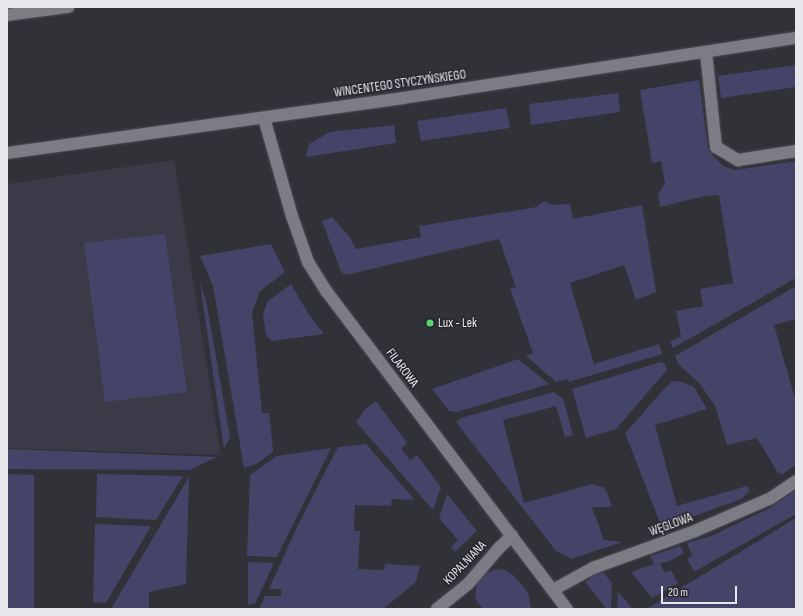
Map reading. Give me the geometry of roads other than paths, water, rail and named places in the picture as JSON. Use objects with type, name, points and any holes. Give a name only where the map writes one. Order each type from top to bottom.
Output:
[{"type":"street","points":[[7,15],[68,7]]},
{"type":"street","name":"WINCENTEGO STYCZYŃSKIEGO","points":[[7,153],[264,118],[796,38]]},
{"type":"street","points":[[706,52],[716,147],[738,160],[796,150]]},
{"type":"street","name":"FILAROWA","points":[[264,118],[292,216],[308,262],[327,292],[567,609]]},
{"type":"street","name":"WĘGLOWA","points":[[553,590],[593,568],[696,531],[771,498],[796,481]]},
{"type":"street","name":"KOPALNIANA","points":[[437,609],[468,584],[499,548],[512,536]]},
{"type":"place","name":"Lux - Lek","points":[[430,323]]}]
